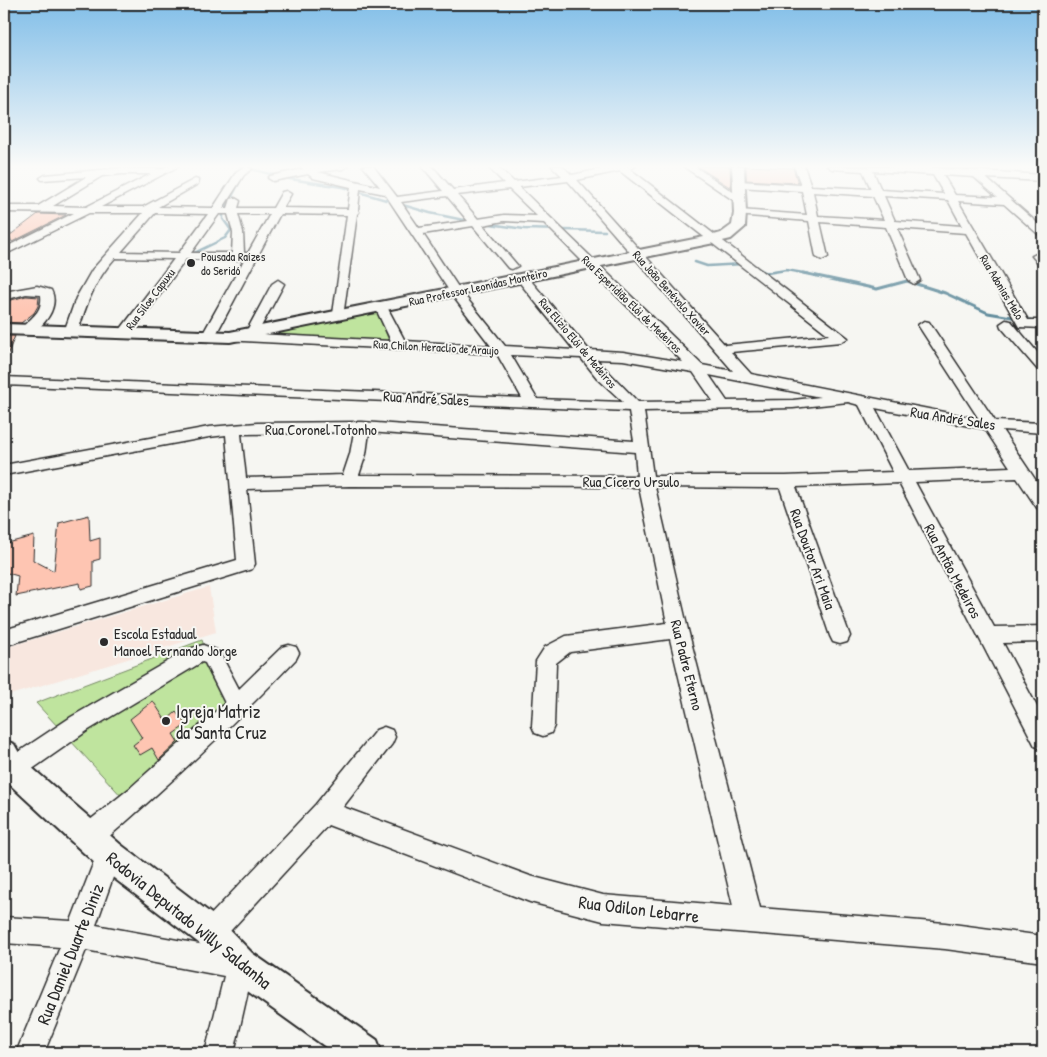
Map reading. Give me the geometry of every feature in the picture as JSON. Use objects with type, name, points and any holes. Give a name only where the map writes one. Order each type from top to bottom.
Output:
[{"type":"main road","points":[[720,238],[738,227],[740,215]]},
{"type":"main road","name":"Rua Professor Leonidas Monteiro","points":[[230,337],[720,238]]},
{"type":"main road","name":"Rua Chilon Heraclio de Araujo","points":[[4,330],[28,329],[230,337]]},
{"type":"main road","name":"Rodovia Deputado Willy Saldanha","points":[[9,761],[99,846],[211,933],[240,965],[364,1053]]},
{"type":"street","points":[[4,252],[75,215]]},
{"type":"street","points":[[71,332],[82,298],[90,284],[110,255],[144,215]]},
{"type":"street","name":"Rua Siloe Capuxu","points":[[124,334],[213,215]]},
{"type":"street","points":[[233,215],[238,232],[238,257]]},
{"type":"street","points":[[208,337],[276,215]]},
{"type":"street","points":[[339,314],[354,215]]},
{"type":"street","points":[[405,215],[456,292],[502,351],[532,404]]},
{"type":"street","points":[[468,215],[512,266]]},
{"type":"street","name":"Rua Esperidião Elói de Medeiros","points":[[541,215],[696,367],[723,405]]},
{"type":"street","name":"Rua João Benévolo Xavier","points":[[603,215],[746,377]]},
{"type":"street","points":[[689,215],[720,238],[841,338],[722,349]]},
{"type":"street","points":[[769,215],[969,230]]},
{"type":"street","points":[[813,215],[822,258]]},
{"type":"street","points":[[887,215],[914,280]]},
{"type":"street","name":"Rua Adonias Melo","points":[[962,215],[1024,324],[1043,324]]},
{"type":"street","points":[[1023,215],[1043,233]]},
{"type":"street","points":[[417,232],[504,218],[546,220]]},
{"type":"street","points":[[110,255],[253,257]]},
{"type":"street","name":"Rua Elízio Elói de Medeiros","points":[[522,278],[602,375],[635,407]]},
{"type":"street","points":[[251,332],[278,284]]},
{"type":"street","points":[[4,296],[34,290],[42,290],[47,293],[47,310],[41,319],[28,329]]},
{"type":"street","points":[[381,307],[400,345]]},
{"type":"street","name":"Rua Adonias Melo","points":[[1006,324],[1043,367]]},
{"type":"street","points":[[924,325],[1043,504]]},
{"type":"street","name":"Rua Chilon Heraclio de Araujo","points":[[230,337],[623,356],[696,367],[856,399]]},
{"type":"street","name":"Rua André Sales","points":[[4,381],[635,407],[793,404],[856,399],[914,412],[990,425],[1043,428]]},
{"type":"street","name":"Rua Antão Medeiros","points":[[856,399],[903,478],[1043,739]]},
{"type":"street","name":"Rua Padre Eterno","points":[[635,407],[638,413],[646,482],[678,630],[750,921]]},
{"type":"street","points":[[349,480],[358,454],[362,427]]},
{"type":"street","name":"Rua Coronel Totonho","points":[[4,470],[233,429],[362,427],[642,447]]},
{"type":"street","points":[[4,638],[246,564],[240,484],[233,429]]},
{"type":"street","name":"Rua Cícero Ursulo","points":[[240,484],[349,480],[786,482],[1022,472]]},
{"type":"street","name":"Rua Doutor Ari Maia","points":[[786,482],[840,636]]},
{"type":"street","points":[[543,726],[546,661],[552,653],[566,644],[678,630]]},
{"type":"street","points":[[987,635],[1043,634]]},
{"type":"street","points":[[9,761],[79,724],[196,655],[203,653],[212,657],[237,706]]},
{"type":"street","points":[[99,846],[137,797],[237,706],[289,653]]},
{"type":"street","points":[[211,933],[324,812],[384,737]]},
{"type":"street","name":"Rua Odilon Lebarre","points":[[324,812],[530,889],[603,908],[945,936],[1043,948]]},
{"type":"street","name":"Rua Daniel Duarte Diniz","points":[[30,1053],[79,935],[99,846]]},
{"type":"street","points":[[4,930],[79,935],[240,965],[220,1053]]},
{"type":"shaded area","name":"Escola Estadual Manoel Fernando Jorge","points":[[209,587],[216,632],[10,695],[4,668],[4,648]]},
{"type":"green space","points":[[378,312],[389,341],[262,335]]},
{"type":"green space","points":[[202,640],[228,714],[124,799],[36,703]]},
{"type":"building","points":[[36,215],[65,215],[12,242],[9,236]]},
{"type":"building","points":[[26,296],[39,297],[38,306],[34,313],[21,323],[4,322],[4,302]]},
{"type":"building","points":[[4,336],[15,336],[4,363]]},
{"type":"building","points":[[89,515],[90,541],[100,538],[100,559],[93,561],[93,586],[81,589],[80,583],[16,596],[18,576],[4,572],[4,544],[34,536],[33,560],[54,571],[59,523]]},
{"type":"building","points":[[153,701],[166,721],[176,712],[186,725],[173,734],[178,742],[159,760],[152,748],[140,755],[133,745],[142,738],[130,719]]},
{"type":"waterway","points":[[188,256],[225,238],[231,230],[223,219],[223,215]]},
{"type":"waterway","points":[[441,215],[473,222]]},
{"type":"waterway","points":[[483,223],[524,229],[605,231]]},
{"type":"waterway","points":[[695,262],[707,266],[743,264]]},
{"type":"waterway","points":[[755,267],[767,273],[786,270],[809,274]]},
{"type":"waterway","points":[[803,273],[877,289],[907,281],[945,293],[988,313],[1036,321]]},
{"type":"place","name":"Pousada Raízes do Seridó","points":[[191,263]]},
{"type":"place","name":"Escola Estadual Manoel Fernando Jorge","points":[[104,642]]},
{"type":"place","name":"Igreja Matriz da Santa Cruz","points":[[166,721]]}]
